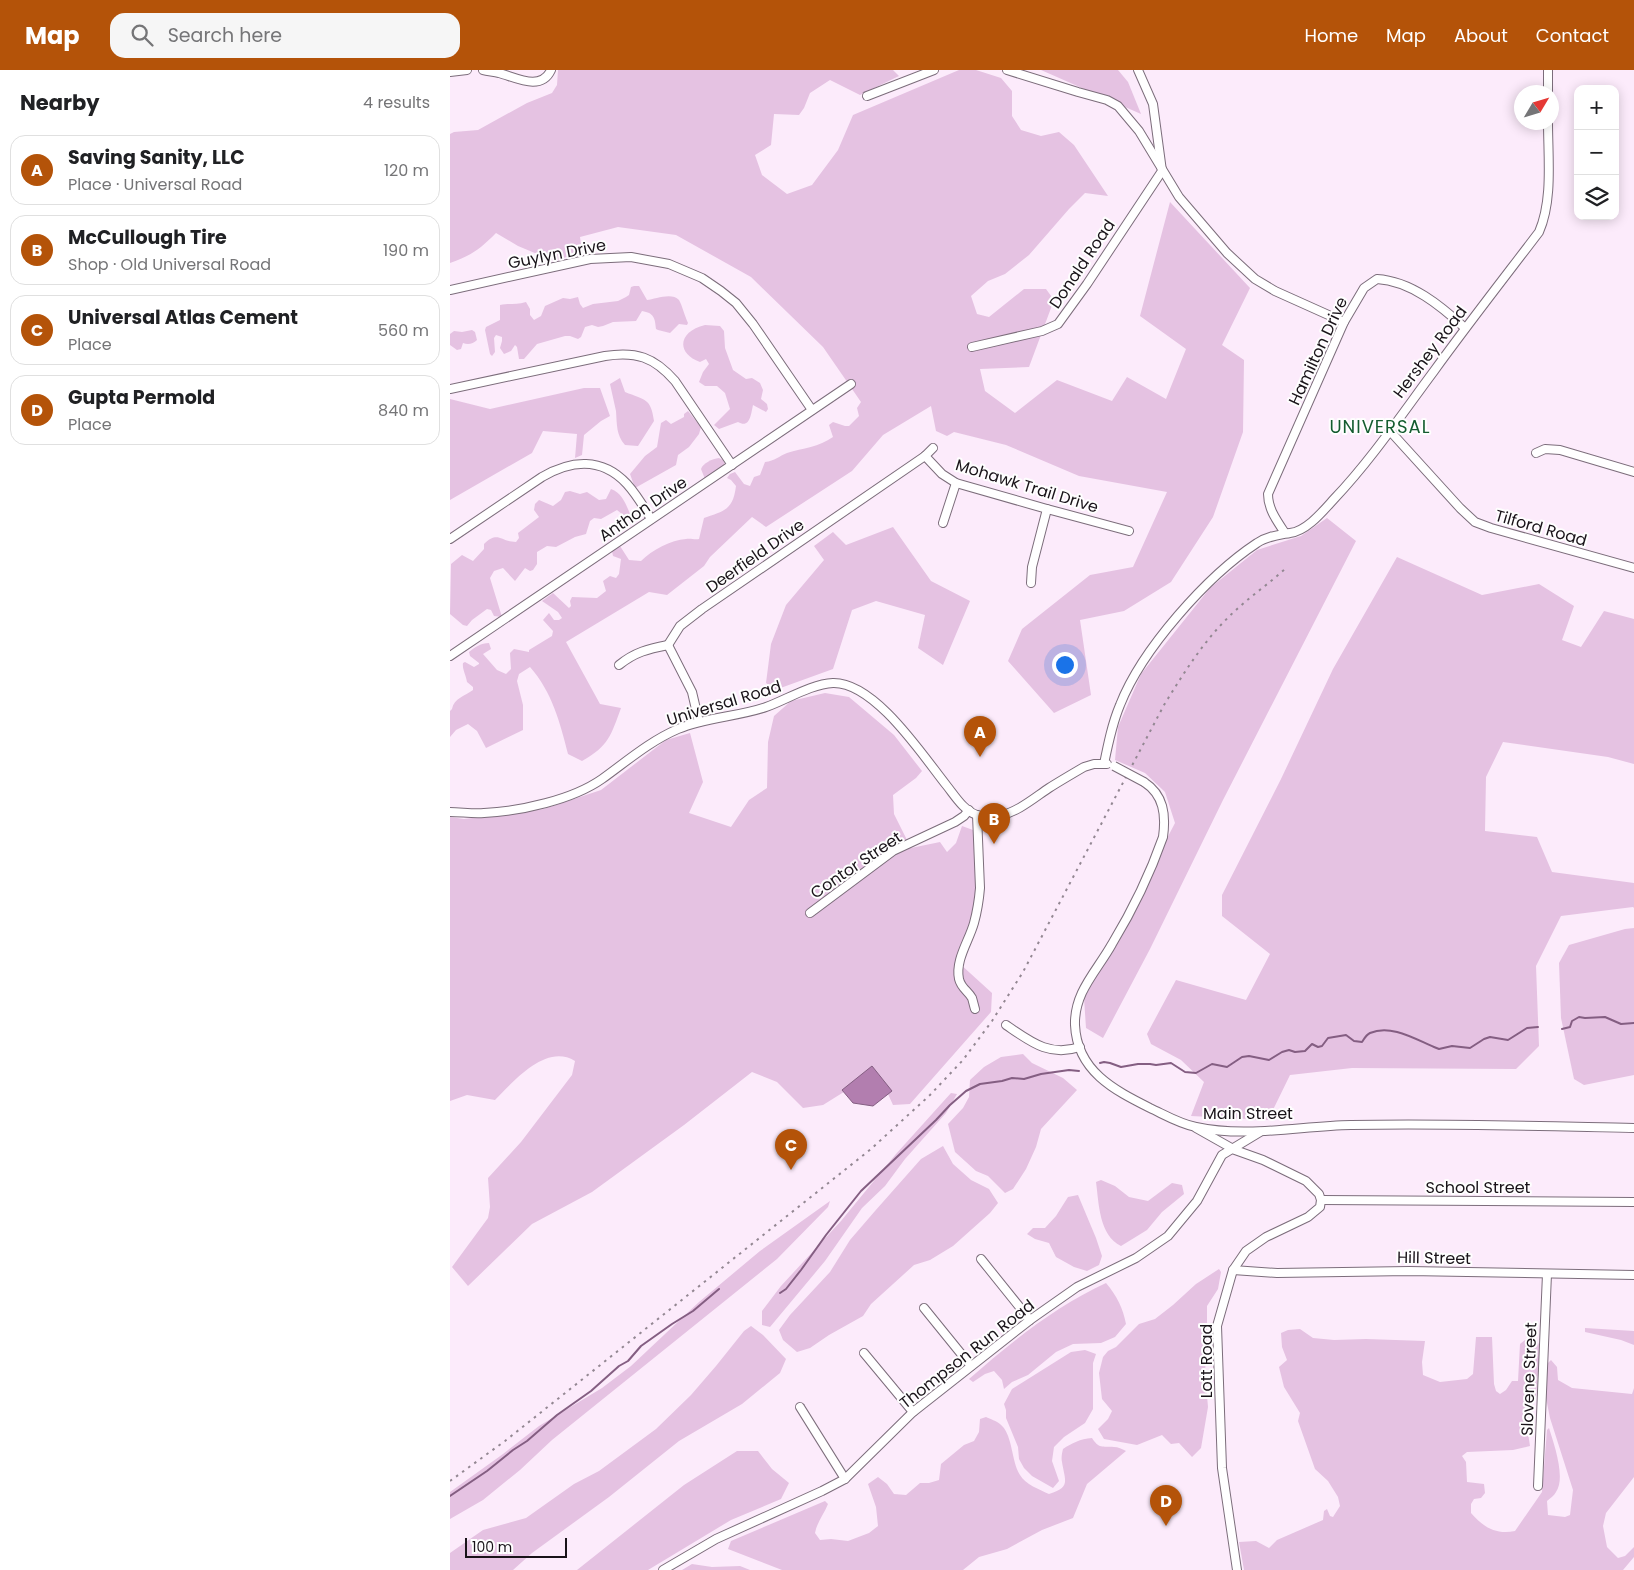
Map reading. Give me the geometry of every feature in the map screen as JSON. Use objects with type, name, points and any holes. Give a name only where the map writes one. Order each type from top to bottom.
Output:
[{"type":"street","points":[[450,72],[467,70]]},
{"type":"street","points":[[482,70],[532,82],[542,80],[551,70]]},
{"type":"street","points":[[867,96],[934,70]]},
{"type":"street","points":[[1007,70],[1106,100],[1118,106],[1139,131],[1179,197],[1227,253],[1255,278],[1275,291],[1344,322]]},
{"type":"street","points":[[1138,70],[1152,104],[1162,171]]},
{"type":"street","points":[[1548,70],[1548,85]]},
{"type":"street","name":"Hershey Road","points":[[1104,764],[1110,734],[1120,704],[1156,642],[1200,592],[1239,556],[1259,541],[1298,530],[1320,513],[1336,497],[1390,430],[1539,232],[1547,205],[1548,130]]},
{"type":"street","name":"Donald Road","points":[[972,346],[1042,331],[1058,324],[1162,171]]},
{"type":"street","name":"Guylyn Drive","points":[[450,290],[590,259],[631,257],[669,264],[700,277],[721,290],[736,303],[754,324],[812,410]]},
{"type":"street","name":"Hamilton Drive","points":[[1285,533],[1268,503],[1268,494],[1344,322],[1364,288],[1376,279],[1393,281],[1409,287],[1465,328]]},
{"type":"street","points":[[450,389],[622,353],[638,356],[654,362],[667,372],[684,393],[732,465]]},
{"type":"street","name":"Anthon Drive","points":[[450,656],[851,384]]},
{"type":"street","name":"Tilford Road","points":[[1390,430],[1460,508],[1475,522],[1634,568]]},
{"type":"street","name":"Deerfield Drive","points":[[668,645],[680,626],[702,609],[925,456],[933,448]]},
{"type":"street","points":[[1536,453],[1545,449],[1560,450],[1634,472]]},
{"type":"street","name":"Mohawk Trail Drive","points":[[925,456],[942,474],[956,483],[1129,531]]},
{"type":"street","points":[[450,539],[545,475],[558,468],[574,464],[596,466],[613,473],[627,484],[651,519]]},
{"type":"street","points":[[942,523],[956,483]]},
{"type":"street","points":[[1031,582],[1032,567],[1047,509]]},
{"type":"street","points":[[619,665],[631,655],[668,645],[692,692],[699,722]]},
{"type":"street","name":"Universal Road","points":[[450,812],[483,814],[528,808],[557,799],[601,780],[647,745],[678,729],[699,722],[745,713],[765,707],[800,692],[832,683],[856,688],[870,696],[900,726],[956,797],[976,815]]},
{"type":"street","points":[[975,1009],[972,998],[962,988],[958,972],[959,963],[974,924],[979,899],[976,815],[998,816],[1006,814],[1024,805],[1084,767],[1104,764]]},
{"type":"street","name":"Main Street","points":[[1104,764],[1114,766],[1144,782],[1154,790],[1164,807],[1163,837],[1131,909],[1111,947],[1094,970],[1082,991],[1077,1007],[1075,1024],[1082,1055],[1094,1072],[1105,1083],[1168,1117],[1193,1126],[1221,1130],[1262,1131],[1350,1125],[1634,1128]]},
{"type":"street","name":"Contor Street","points":[[810,913],[893,852],[955,822],[969,810]]},
{"type":"street","points":[[1006,1025],[1044,1048],[1059,1051],[1080,1048]]},
{"type":"street","points":[[1193,1126],[1231,1148],[1263,1160],[1306,1180],[1319,1194],[1321,1200]]},
{"type":"street","name":"Thompson Run Road","points":[[663,1570],[716,1539],[845,1479],[913,1412],[1030,1320],[1077,1287],[1136,1258],[1168,1236],[1197,1201],[1222,1155],[1262,1131]]},
{"type":"street","name":"School Street","points":[[1321,1200],[1634,1202]]},
{"type":"street","name":"Lott Road","points":[[1237,1570],[1222,1468],[1217,1326],[1233,1270],[1246,1251],[1266,1237],[1308,1217],[1320,1207],[1321,1200]]},
{"type":"street","points":[[981,1259],[1030,1320]]},
{"type":"street","name":"Hill Street","points":[[1233,1270],[1277,1273],[1409,1271],[1634,1274]]},
{"type":"street","name":"Slovene Street","points":[[1538,1486],[1547,1274]]},
{"type":"street","points":[[924,1308],[971,1366]]},
{"type":"street","points":[[864,1353],[913,1412]]},
{"type":"street","points":[[800,1407],[845,1479]]},
{"type":"shaded area","points":[[558,70],[893,70],[899,76],[860,95],[830,80],[810,93],[799,115],[774,114],[771,145],[755,155],[762,175],[787,194],[812,185],[838,150],[853,115],[959,70],[976,70],[1001,78],[1012,91],[1012,116],[1021,130],[1041,136],[1059,132],[1074,145],[1108,196],[1085,193],[1029,255],[1005,274],[988,281],[971,296],[977,314],[989,317],[1024,289],[1046,289],[1054,300],[1029,367],[980,369],[985,391],[1015,413],[1057,380],[1112,401],[1127,377],[1166,399],[1186,349],[1140,316],[1170,202],[1250,288],[1222,345],[1244,360],[1243,432],[1213,517],[1171,582],[1124,611],[1080,620],[1091,695],[1054,713],[1008,661],[1022,629],[1090,575],[1133,567],[1167,492],[1079,476],[1006,445],[954,432],[947,436],[936,431],[931,406],[883,435],[852,471],[766,527],[752,517],[710,557],[704,566],[667,595],[649,592],[566,642],[600,704],[621,708],[608,739],[591,756],[582,761],[568,754],[550,697],[530,667],[519,674],[517,681],[523,705],[523,730],[486,748],[477,731],[468,724],[456,730],[450,737],[450,711],[457,700],[473,690],[473,687],[467,682],[463,665],[465,662],[474,667],[479,664],[470,656],[469,652],[471,650],[489,643],[491,649],[483,654],[497,670],[506,674],[511,669],[510,653],[514,649],[529,652],[529,650],[552,636],[553,631],[543,620],[549,613],[554,620],[562,618],[558,612],[542,601],[553,593],[569,608],[572,597],[597,598],[606,591],[603,581],[610,576],[616,578],[619,574],[621,559],[613,556],[612,551],[620,546],[629,560],[641,561],[656,549],[668,544],[680,540],[699,539],[704,518],[726,509],[732,501],[736,486],[727,478],[730,474],[735,472],[744,484],[750,486],[754,477],[760,475],[765,462],[828,440],[833,437],[829,425],[833,422],[849,426],[859,416],[857,408],[861,402],[823,347],[751,277],[676,235],[618,227],[580,237],[582,252],[554,261],[518,246],[496,233],[475,251],[450,263],[450,134],[478,130],[527,103],[552,93],[557,85]]},
{"type":"shaded area","points":[[1041,70],[1118,70],[1128,82],[1141,114]]},
{"type":"shaded area","points":[[639,286],[647,300],[672,296],[679,300],[688,323],[687,325],[679,324],[670,333],[658,330],[656,329],[653,317],[649,313],[642,311],[636,321],[613,322],[598,327],[592,325],[585,327],[581,337],[578,339],[565,336],[537,344],[524,359],[519,359],[515,345],[511,351],[504,354],[500,348],[502,337],[496,335],[494,338],[495,352],[492,356],[490,354],[485,330],[486,327],[500,320],[500,305],[526,302],[530,309],[530,315],[534,320],[541,316],[545,306],[563,298],[578,297],[583,308],[593,304],[618,301],[629,295],[631,287]]},
{"type":"shaded area","points":[[705,325],[720,326],[724,331],[725,348],[733,370],[746,379],[752,378],[760,383],[763,390],[761,399],[767,404],[768,409],[766,412],[753,405],[751,416],[745,424],[738,422],[719,429],[714,425],[730,409],[725,393],[717,386],[705,386],[699,382],[709,364],[706,359],[700,362],[692,358],[684,348],[683,342],[690,332]]},
{"type":"shaded area","points":[[472,330],[475,332],[477,340],[470,344],[463,343],[461,349],[457,350],[450,345],[450,334],[454,331]]},
{"type":"shaded area","points":[[620,378],[625,392],[646,401],[653,413],[654,421],[638,446],[625,445],[618,433],[616,411],[610,384]]},
{"type":"shaded area","points":[[584,388],[600,388],[610,416],[584,435],[582,455],[575,458],[577,434],[543,431],[532,453],[450,500],[450,399],[490,409]]},
{"type":"shaded area","points":[[688,411],[701,427],[699,434],[689,447],[678,455],[676,465],[635,488],[630,474],[645,456],[657,447],[661,423],[666,420],[671,424],[684,417],[684,414]]},
{"type":"shaded area","points":[[719,458],[723,460],[724,469],[705,479],[702,467],[708,462]]},
{"type":"shaded area","points":[[611,489],[621,496],[625,503],[630,514],[628,519],[617,510],[601,519],[594,518],[590,521],[586,534],[575,537],[556,547],[547,546],[537,552],[537,564],[533,570],[530,571],[525,568],[515,581],[503,568],[494,571],[490,578],[502,617],[494,616],[491,610],[487,609],[467,626],[450,614],[451,564],[462,555],[473,561],[484,549],[484,544],[496,537],[516,542],[519,538],[518,533],[539,517],[534,510],[535,504],[539,500],[553,506],[561,500],[565,492],[570,491],[580,494],[587,492],[599,500],[606,499]]},
{"type":"shaded area","points":[[1327,518],[1356,541],[1223,800],[1150,949],[1103,1038],[1086,1028],[1084,998],[1175,823],[1165,792],[1145,773],[1115,760],[1118,727],[1141,674],[1210,588],[1257,550],[1301,536]]},
{"type":"shaded area","points":[[893,527],[931,581],[970,601],[943,665],[918,648],[925,615],[876,601],[852,610],[833,669],[775,690],[766,683],[771,644],[786,605],[824,560],[814,546],[833,532],[846,545]]},
{"type":"shaded area","points":[[1397,557],[1482,595],[1539,584],[1574,606],[1562,640],[1581,647],[1604,611],[1634,619],[1634,764],[1608,757],[1503,742],[1486,777],[1485,831],[1537,837],[1552,872],[1634,883],[1634,908],[1561,916],[1536,966],[1539,1046],[1516,1069],[1352,1068],[1290,1075],[1268,1120],[1191,1116],[1204,1082],[1181,1060],[1151,1044],[1147,1034],[1176,980],[1246,1000],[1270,954],[1222,916],[1222,895],[1281,779],[1333,669]]},
{"type":"shaded area","points":[[825,693],[849,697],[894,735],[922,771],[916,778],[893,795],[894,814],[911,848],[940,842],[947,852],[956,843],[962,826],[973,830],[981,907],[959,963],[992,993],[991,1012],[910,1104],[893,1105],[883,1083],[871,1075],[823,1105],[803,1108],[777,1082],[752,1072],[684,1125],[592,1192],[532,1224],[468,1286],[452,1267],[488,1218],[490,1207],[488,1178],[521,1142],[572,1075],[575,1061],[564,1057],[542,1060],[511,1083],[495,1100],[467,1095],[450,1101],[450,817],[464,819],[544,809],[601,790],[666,740],[690,733],[703,782],[689,813],[731,827],[749,800],[767,788],[768,742],[774,716],[791,701]]},
{"type":"shaded area","points":[[1634,928],[1634,1075],[1584,1085],[1574,1079],[1561,1018],[1559,963],[1569,945]]},
{"type":"shaded area","points":[[1023,1054],[1032,1063],[1063,1078],[1077,1090],[1041,1129],[1036,1147],[1026,1169],[1013,1189],[1005,1193],[988,1176],[976,1171],[955,1152],[948,1124],[963,1108],[969,1097],[970,1080],[984,1067],[1001,1057]]},
{"type":"shaded area","points":[[872,1066],[892,1091],[873,1106],[853,1103],[842,1090]]},
{"type":"shaded area","points":[[951,1093],[957,1094],[946,1113],[905,1159],[885,1186],[862,1208],[825,1261],[770,1327],[762,1325],[762,1311],[781,1286],[841,1221],[896,1154]]},
{"type":"shaded area","points":[[943,1146],[953,1164],[971,1180],[989,1189],[998,1203],[990,1213],[953,1246],[930,1260],[914,1265],[871,1304],[863,1316],[810,1348],[797,1352],[783,1340],[779,1330],[790,1315],[830,1272],[850,1240],[921,1159]]},
{"type":"shaded area","points":[[1101,1180],[1115,1186],[1129,1197],[1148,1201],[1172,1183],[1182,1185],[1184,1194],[1162,1212],[1147,1230],[1121,1246],[1108,1234],[1101,1218],[1096,1182]]},
{"type":"shaded area","points":[[1078,1195],[1102,1256],[1099,1265],[1087,1271],[1074,1267],[1056,1257],[1049,1243],[1035,1239],[1027,1234],[1033,1228],[1045,1228],[1056,1216],[1068,1197]]},
{"type":"shaded area","points":[[830,1201],[828,1207],[777,1259],[552,1440],[520,1470],[483,1500],[450,1519],[450,1492],[539,1426],[602,1388],[631,1366],[699,1302],[760,1251]]},
{"type":"shaded area","points":[[1219,1269],[1221,1272],[1218,1289],[1207,1306],[1205,1373],[1208,1407],[1201,1448],[1192,1457],[1179,1443],[1171,1444],[1162,1435],[1137,1445],[1104,1439],[1098,1429],[1108,1419],[1112,1411],[1102,1399],[1099,1373],[1103,1357],[1139,1324],[1155,1319],[1196,1284]]},
{"type":"shaded area","points":[[1106,1283],[1119,1302],[1126,1324],[1115,1337],[1101,1343],[1073,1344],[1056,1352],[1028,1375],[1012,1382],[1004,1389],[1002,1380],[994,1371],[985,1374],[973,1382],[969,1379],[1034,1326],[1069,1302]]},
{"type":"shaded area","points":[[751,1326],[763,1335],[786,1359],[780,1373],[742,1404],[679,1441],[609,1497],[532,1553],[513,1570],[450,1570],[450,1553],[483,1530],[526,1518],[574,1484],[599,1471],[656,1429],[691,1395],[744,1331]]},
{"type":"shaded area","points":[[1585,1328],[1634,1331],[1634,1345],[1585,1332]]},
{"type":"shaded area","points":[[1300,1329],[1313,1338],[1425,1341],[1422,1362],[1423,1375],[1440,1382],[1467,1379],[1473,1374],[1476,1337],[1492,1337],[1494,1384],[1496,1391],[1500,1394],[1506,1390],[1512,1381],[1518,1381],[1520,1344],[1525,1340],[1537,1340],[1540,1347],[1536,1396],[1527,1400],[1522,1417],[1528,1433],[1530,1446],[1513,1450],[1467,1452],[1462,1456],[1466,1462],[1467,1482],[1484,1484],[1485,1493],[1481,1498],[1474,1499],[1471,1504],[1471,1513],[1485,1526],[1496,1531],[1515,1531],[1542,1492],[1547,1430],[1549,1428],[1558,1461],[1560,1478],[1556,1492],[1547,1501],[1548,1515],[1565,1517],[1570,1515],[1573,1490],[1550,1418],[1545,1393],[1547,1364],[1551,1360],[1557,1367],[1558,1380],[1572,1388],[1632,1394],[1634,1388],[1634,1477],[1606,1513],[1603,1526],[1607,1547],[1618,1558],[1625,1556],[1634,1547],[1634,1557],[1623,1570],[1244,1570],[1239,1542],[1256,1541],[1269,1548],[1277,1540],[1323,1520],[1324,1511],[1327,1509],[1330,1516],[1333,1517],[1340,1506],[1338,1497],[1328,1481],[1315,1469],[1298,1421],[1300,1413],[1284,1387],[1279,1367],[1287,1360],[1282,1347],[1281,1333]]},
{"type":"shaded area","points":[[1085,1350],[1096,1354],[1093,1363],[1093,1409],[1085,1423],[1064,1437],[1054,1447],[1052,1461],[1059,1481],[1053,1488],[1032,1476],[1024,1468],[1019,1459],[1018,1447],[1006,1418],[1004,1404],[1012,1389],[1071,1352]]},
{"type":"shaded area","points":[[986,1417],[999,1423],[1004,1428],[1010,1441],[1017,1469],[1022,1478],[1049,1494],[1064,1486],[1062,1454],[1063,1449],[1070,1445],[1080,1440],[1092,1438],[1094,1442],[1104,1447],[1117,1447],[1126,1451],[1087,1484],[1073,1518],[1042,1530],[1007,1549],[979,1557],[963,1570],[782,1570],[728,1549],[731,1541],[825,1501],[828,1504],[815,1533],[820,1540],[848,1541],[869,1533],[878,1526],[876,1507],[868,1484],[878,1477],[887,1484],[894,1494],[906,1495],[920,1483],[939,1480],[941,1464],[964,1445],[974,1441],[979,1432],[980,1419]]},
{"type":"shaded area","points":[[737,1451],[758,1451],[772,1469],[789,1483],[781,1499],[731,1520],[648,1570],[577,1570],[684,1485]]},
{"type":"shaded area","points":[[692,1564],[712,1567],[740,1566],[750,1570],[682,1570]]},
{"type":"waterway","points":[[1562,1029],[1570,1027],[1572,1021],[1579,1017],[1605,1017],[1621,1024],[1634,1023]]},
{"type":"waterway","points":[[1100,1063],[1110,1063],[1121,1067],[1138,1064],[1156,1065],[1171,1063],[1185,1072],[1196,1073],[1212,1064],[1227,1067],[1242,1057],[1249,1056],[1269,1060],[1289,1050],[1295,1052],[1305,1051],[1312,1044],[1318,1047],[1322,1046],[1328,1038],[1346,1035],[1354,1041],[1362,1042],[1369,1034],[1386,1030],[1403,1034],[1439,1049],[1452,1046],[1470,1048],[1490,1037],[1508,1040],[1527,1028],[1538,1027]]},
{"type":"waterway","points":[[780,1293],[786,1289],[861,1191],[966,1091],[980,1084],[1012,1078],[1024,1079],[1041,1074],[1069,1070],[1079,1071]]},
{"type":"waterway","points":[[450,1496],[527,1441],[557,1415],[628,1361],[641,1346],[693,1311],[719,1289]]},
{"type":"railway","points":[[450,1481],[505,1441],[871,1149],[930,1095],[963,1060],[992,1021],[1023,972],[1164,705],[1180,680],[1225,620],[1286,568]]},
{"type":"place","name":"Saving Sanity, LLC","points":[[980,757]]},
{"type":"place","name":"McCullough Tire","points":[[994,844]]},
{"type":"place","name":"Universal Atlas Cement","points":[[791,1170]]},
{"type":"place","name":"Gupta Permold","points":[[1166,1526]]},
{"type":"district","name":"UNIVERSAL","points":[[1380,426]]}]
